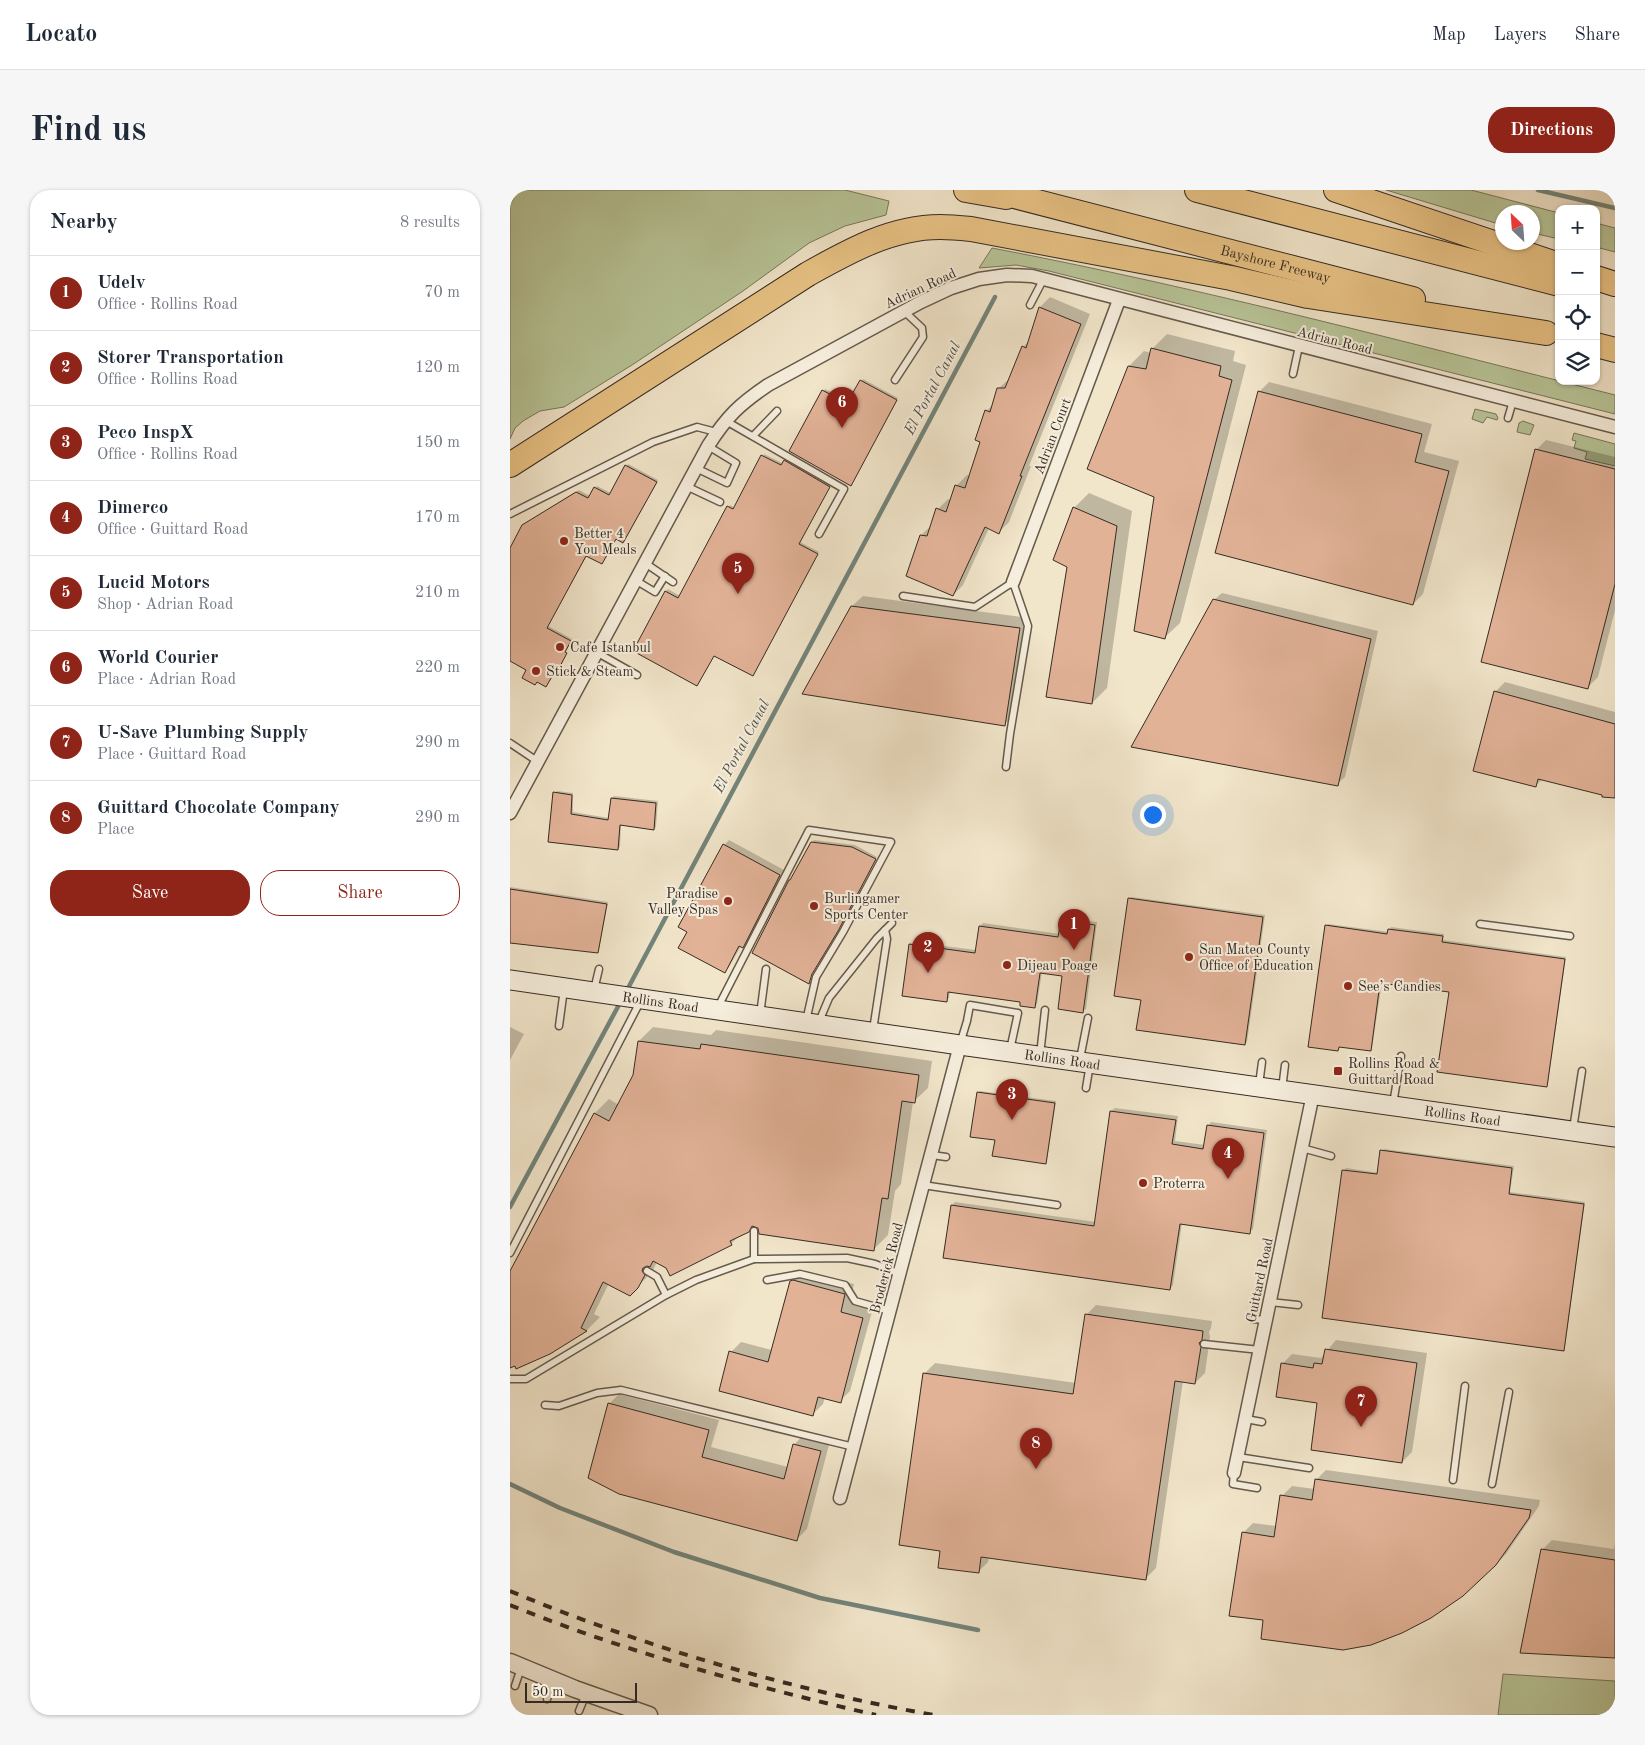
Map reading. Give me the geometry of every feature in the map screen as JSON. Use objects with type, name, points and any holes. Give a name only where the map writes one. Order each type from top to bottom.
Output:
[{"type":"highway","points":[[966,190],[1037,202]]},
{"type":"highway","name":"Bayshore Freeway","points":[[991,190],[1552,334]]},
{"type":"highway","points":[[1197,190],[1555,283]]},
{"type":"highway","points":[[1336,190],[1555,264]]},
{"type":"highway","points":[[510,465],[808,274],[847,252],[898,233],[939,227],[971,229],[1231,278],[1308,296],[1552,334]]},
{"type":"highway","points":[[1600,279],[1615,284]]},
{"type":"highway","points":[[1600,295],[1615,299]]},
{"type":"highway","points":[[1600,347],[1615,350]]},
{"type":"main road","name":"Rollins Road","points":[[510,980],[1615,1137]]},
{"type":"street","name":"Adrian Road","points":[[510,813],[686,486],[724,420],[745,400],[768,385],[950,288],[979,279],[1007,275],[1032,276],[1615,427]]},
{"type":"street","name":"Adrian Court","points":[[1013,582],[1119,300]]},
{"type":"street","name":"Broderick Road","points":[[840,1498],[960,1045]]},
{"type":"street","name":"Guittard Road","points":[[1234,1473],[1314,1094]]},
{"type":"street","points":[[516,1665],[617,1707],[648,1715]]},
{"type":"lane","points":[[1030,305],[1043,280]]},
{"type":"lane","points":[[895,380],[923,337],[922,328],[904,311]]},
{"type":"lane","points":[[1293,374],[1299,346]]},
{"type":"lane","points":[[1508,418],[1512,401]]},
{"type":"lane","points":[[753,436],[777,411]]},
{"type":"lane","points":[[724,420],[844,489],[819,534]]},
{"type":"lane","points":[[510,514],[653,442],[697,427],[716,432]]},
{"type":"lane","points":[[696,468],[727,483],[736,462],[708,446]]},
{"type":"lane","points":[[686,486],[720,502]]},
{"type":"lane","points":[[645,562],[674,582]]},
{"type":"lane","points":[[635,580],[655,592],[664,576]]},
{"type":"lane","points":[[904,596],[975,607],[1013,582],[1028,626],[1006,767]]},
{"type":"lane","points":[[596,652],[637,674]]},
{"type":"lane","points":[[510,744],[537,761]]},
{"type":"lane","points":[[716,1010],[809,830],[891,842],[843,932],[816,977],[812,1024]]},
{"type":"lane","points":[[812,1024],[829,998],[892,923]]},
{"type":"lane","points":[[1480,924],[1570,936]]},
{"type":"lane","points":[[873,1033],[887,939],[885,930]]},
{"type":"lane","points":[[598,969],[602,993]]},
{"type":"lane","points":[[760,1016],[766,969]]},
{"type":"lane","points":[[559,1026],[564,988]]},
{"type":"lane","points":[[510,1253],[638,999]]},
{"type":"lane","points":[[960,1045],[970,1005],[1018,1013],[1009,1052]]},
{"type":"lane","points":[[1040,1056],[1045,1010]]},
{"type":"lane","points":[[1086,1088],[1085,1062],[1088,1018]]},
{"type":"lane","points":[[1393,1105],[1401,1056]]},
{"type":"lane","points":[[1258,1086],[1262,1062]]},
{"type":"lane","points":[[1282,1089],[1285,1065]]},
{"type":"lane","points":[[1573,1131],[1582,1071]]},
{"type":"lane","points":[[1302,1148],[1331,1156]]},
{"type":"lane","points":[[932,1155],[946,1157]]},
{"type":"lane","points":[[924,1185],[1057,1204]]},
{"type":"lane","points":[[754,1231],[754,1259]]},
{"type":"lane","points":[[510,1379],[526,1379],[666,1295],[696,1280],[754,1259],[847,1258],[875,1264],[900,1274]]},
{"type":"lane","points":[[647,1271],[657,1278],[666,1295]]},
{"type":"lane","points":[[767,1280],[800,1274],[844,1285],[855,1301],[890,1311]]},
{"type":"lane","points":[[1270,1302],[1298,1305]]},
{"type":"lane","points":[[1252,1319],[1266,1320]]},
{"type":"lane","points":[[1204,1344],[1260,1350]]},
{"type":"lane","points":[[1453,1480],[1465,1386]]},
{"type":"lane","points":[[545,1406],[559,1406],[597,1394],[620,1390],[854,1447]]},
{"type":"lane","points":[[1492,1484],[1509,1392]]},
{"type":"lane","points":[[1246,1419],[1262,1422]]},
{"type":"lane","points":[[1238,1457],[1309,1468]]},
{"type":"lane","points":[[1234,1473],[1233,1484],[1257,1488]]},
{"type":"lane","points":[[515,1686],[516,1665]]},
{"type":"lane","points":[[547,1699],[554,1681]]},
{"type":"lane","points":[[579,1711],[587,1693]]},
{"type":"green space","points":[[518,190],[845,190],[889,201],[886,215],[845,226],[809,243],[743,291],[632,365],[564,407],[540,411],[523,421],[515,428],[510,439],[510,205]]},
{"type":"green space","points":[[1386,190],[1471,190],[1528,205],[1495,205],[1495,223]]},
{"type":"green space","points":[[1540,208],[1555,212],[1555,238],[1540,235]]},
{"type":"green space","points":[[1600,224],[1615,228],[1615,252],[1600,248]]},
{"type":"green space","points":[[992,248],[1227,298],[1555,380],[1555,385],[1576,385],[1615,395],[1615,414],[1049,271],[1016,265],[979,268]]},
{"type":"green space","points":[[1475,409],[1496,414],[1498,418],[1497,420],[1487,417],[1483,423],[1472,419]]},
{"type":"green space","points":[[1523,421],[1534,425],[1530,435],[1517,432],[1519,423]]},
{"type":"green space","points":[[1574,433],[1615,444],[1615,466],[1585,459],[1587,452],[1574,448],[1576,441],[1572,440]]},
{"type":"green space","points":[[1503,1674],[1615,1681],[1615,1715],[1498,1715]]},
{"type":"building","points":[[1039,307],[1081,324],[1020,476],[1022,476],[999,534],[985,527],[953,596],[906,576],[920,535],[927,536],[936,508],[946,512],[955,485],[965,488],[980,442],[975,440],[985,410],[990,412],[997,388],[1005,388],[1022,346],[1026,348]]},
{"type":"building","points":[[1151,348],[1221,366],[1219,376],[1232,380],[1165,639],[1134,631],[1154,497],[1087,469],[1128,366],[1146,369]]},
{"type":"building","points":[[860,380],[897,400],[851,486],[789,451],[822,390],[847,403]]},
{"type":"building","points":[[1258,391],[1422,434],[1415,462],[1449,471],[1413,605],[1215,553]]},
{"type":"building","points":[[1535,449],[1615,469],[1615,584],[1588,689],[1481,662]]},
{"type":"building","points":[[761,455],[781,465],[784,460],[830,487],[799,544],[818,554],[753,676],[714,656],[697,686],[633,651],[665,591],[678,598],[727,506],[733,509]]},
{"type":"building","name":"Better 4 You Meals","points":[[625,465],[657,482],[623,543],[616,539],[602,564],[586,556],[547,628],[571,641],[565,652],[567,653],[556,674],[554,673],[546,687],[537,682],[535,685],[522,678],[526,670],[510,661],[510,548],[522,525],[576,492],[588,498],[594,487],[609,495]]},
{"type":"building","points":[[1073,507],[1117,526],[1092,704],[1046,697],[1067,567],[1053,560]]},
{"type":"building","points":[[1213,599],[1371,639],[1338,786],[1131,747]]},
{"type":"building","points":[[851,606],[1020,628],[1005,726],[802,694]]},
{"type":"building","points":[[1494,691],[1615,724],[1615,798],[1602,797],[1602,795],[1538,779],[1536,787],[1473,771]]},
{"type":"building","points":[[553,792],[572,795],[571,814],[608,820],[611,798],[656,803],[654,830],[620,825],[618,850],[548,842]]},
{"type":"building","name":"Burlingamer Sports Center","points":[[811,842],[852,847],[876,859],[838,931],[812,974],[809,984],[752,953],[789,880]]},
{"type":"building","name":"Paradise Valley Spas","points":[[723,844],[780,875],[743,948],[739,946],[725,973],[678,948],[687,932],[678,927]]},
{"type":"building","points":[[510,889],[607,904],[598,953],[510,943]]},
{"type":"building","name":"San Mateo County Office of Education","points":[[1128,898],[1263,917],[1245,1045],[1136,1030],[1141,1000],[1114,996]]},
{"type":"building","points":[[1061,920],[1095,925],[1083,1013],[1058,1009],[1062,976],[1040,973],[1035,1008],[1020,1006],[1020,1002],[948,992],[947,1002],[902,996],[909,944],[975,953],[979,926],[1058,937]]},
{"type":"building","points":[[1325,925],[1387,934],[1388,929],[1443,936],[1442,942],[1565,959],[1547,1087],[1437,1072],[1449,992],[1380,983],[1371,1051],[1339,1047],[1338,1051],[1308,1047]]},
{"type":"building","points":[[638,1041],[700,1049],[701,1044],[919,1075],[915,1103],[902,1101],[888,1199],[882,1198],[874,1251],[759,1234],[758,1228],[752,1226],[749,1232],[730,1241],[732,1245],[670,1276],[666,1268],[653,1261],[650,1267],[643,1268],[642,1271],[645,1275],[638,1288],[630,1296],[603,1282],[581,1328],[587,1331],[550,1354],[516,1369],[515,1366],[510,1368],[510,1271],[594,1113],[609,1121],[633,1075]]},
{"type":"building","points":[[977,1092],[1055,1103],[1046,1164],[992,1156],[995,1140],[970,1137]]},
{"type":"building","points":[[1110,1111],[1176,1120],[1172,1144],[1203,1149],[1207,1125],[1264,1133],[1250,1234],[1180,1224],[1170,1290],[943,1258],[951,1205],[1094,1226]]},
{"type":"building","points":[[1380,1150],[1512,1168],[1509,1194],[1584,1204],[1564,1351],[1322,1318],[1342,1170],[1377,1174]]},
{"type":"building","points":[[793,1280],[845,1294],[841,1312],[863,1318],[841,1403],[818,1397],[813,1416],[719,1391],[729,1351],[768,1362],[790,1281]]},
{"type":"building","points":[[1085,1314],[1203,1331],[1202,1340],[1199,1343],[1201,1347],[1195,1384],[1175,1381],[1146,1580],[981,1557],[979,1573],[938,1568],[940,1551],[899,1545],[923,1373],[1073,1394]]},
{"type":"building","points":[[1325,1349],[1417,1363],[1402,1463],[1311,1450],[1317,1403],[1276,1397],[1281,1363],[1313,1368],[1314,1363],[1322,1364]]},
{"type":"building","points":[[608,1403],[709,1430],[702,1457],[784,1479],[793,1444],[821,1451],[797,1541],[619,1494],[588,1478]]},
{"type":"building","points":[[1315,1479],[1531,1510],[1529,1518],[1496,1565],[1463,1596],[1431,1618],[1402,1633],[1371,1645],[1343,1650],[1261,1639],[1263,1620],[1229,1616],[1242,1532],[1274,1537],[1280,1495],[1312,1500]]},
{"type":"building","points":[[1541,1549],[1615,1560],[1615,1658],[1520,1653]]},
{"type":"waterway","points":[[1538,190],[1615,208]]},
{"type":"waterway","name":"El Portal Canal","points":[[626,992],[995,297]]},
{"type":"waterway","name":"El Portal Canal","points":[[510,1207],[621,1001]]},
{"type":"waterway","points":[[510,1484],[560,1508],[674,1552],[820,1598],[978,1630]]},
{"type":"railway","points":[[510,1591],[613,1630],[719,1665],[827,1693],[934,1715]]},
{"type":"railway","points":[[510,1605],[600,1638],[691,1667],[876,1715]]},
{"type":"place","name":"World Courier","points":[[842,428]]},
{"type":"place","name":"Better 4 You Meals","points":[[564,541]]},
{"type":"place","name":"Lucid Motors","points":[[738,594]]},
{"type":"place","name":"Cafe Istanbul","points":[[560,647]]},
{"type":"place","name":"Stick & Steam","points":[[536,671]]},
{"type":"place","name":"Paradise Valley Spas","points":[[728,901]]},
{"type":"place","name":"Burlingamer Sports Center","points":[[814,906]]},
{"type":"place","name":"Udelv","points":[[1074,950]]},
{"type":"place","name":"San Mateo County Office of Education","points":[[1189,957]]},
{"type":"place","name":"Dijeau Poage","points":[[1007,965]]},
{"type":"place","name":"Storer Transportation","points":[[928,973]]},
{"type":"place","name":"See’s Candies","points":[[1348,986]]},
{"type":"place","name":"Rollins Road & Guittard Road","points":[[1338,1071]]},
{"type":"place","name":"Peco InspX","points":[[1012,1120]]},
{"type":"place","name":"Dimerco","points":[[1228,1179]]},
{"type":"place","name":"Proterra","points":[[1143,1183]]},
{"type":"place","name":"U-Save Plumbing Supply","points":[[1361,1427]]},
{"type":"place","name":"Guittard Chocolate Company","points":[[1036,1469]]}]
